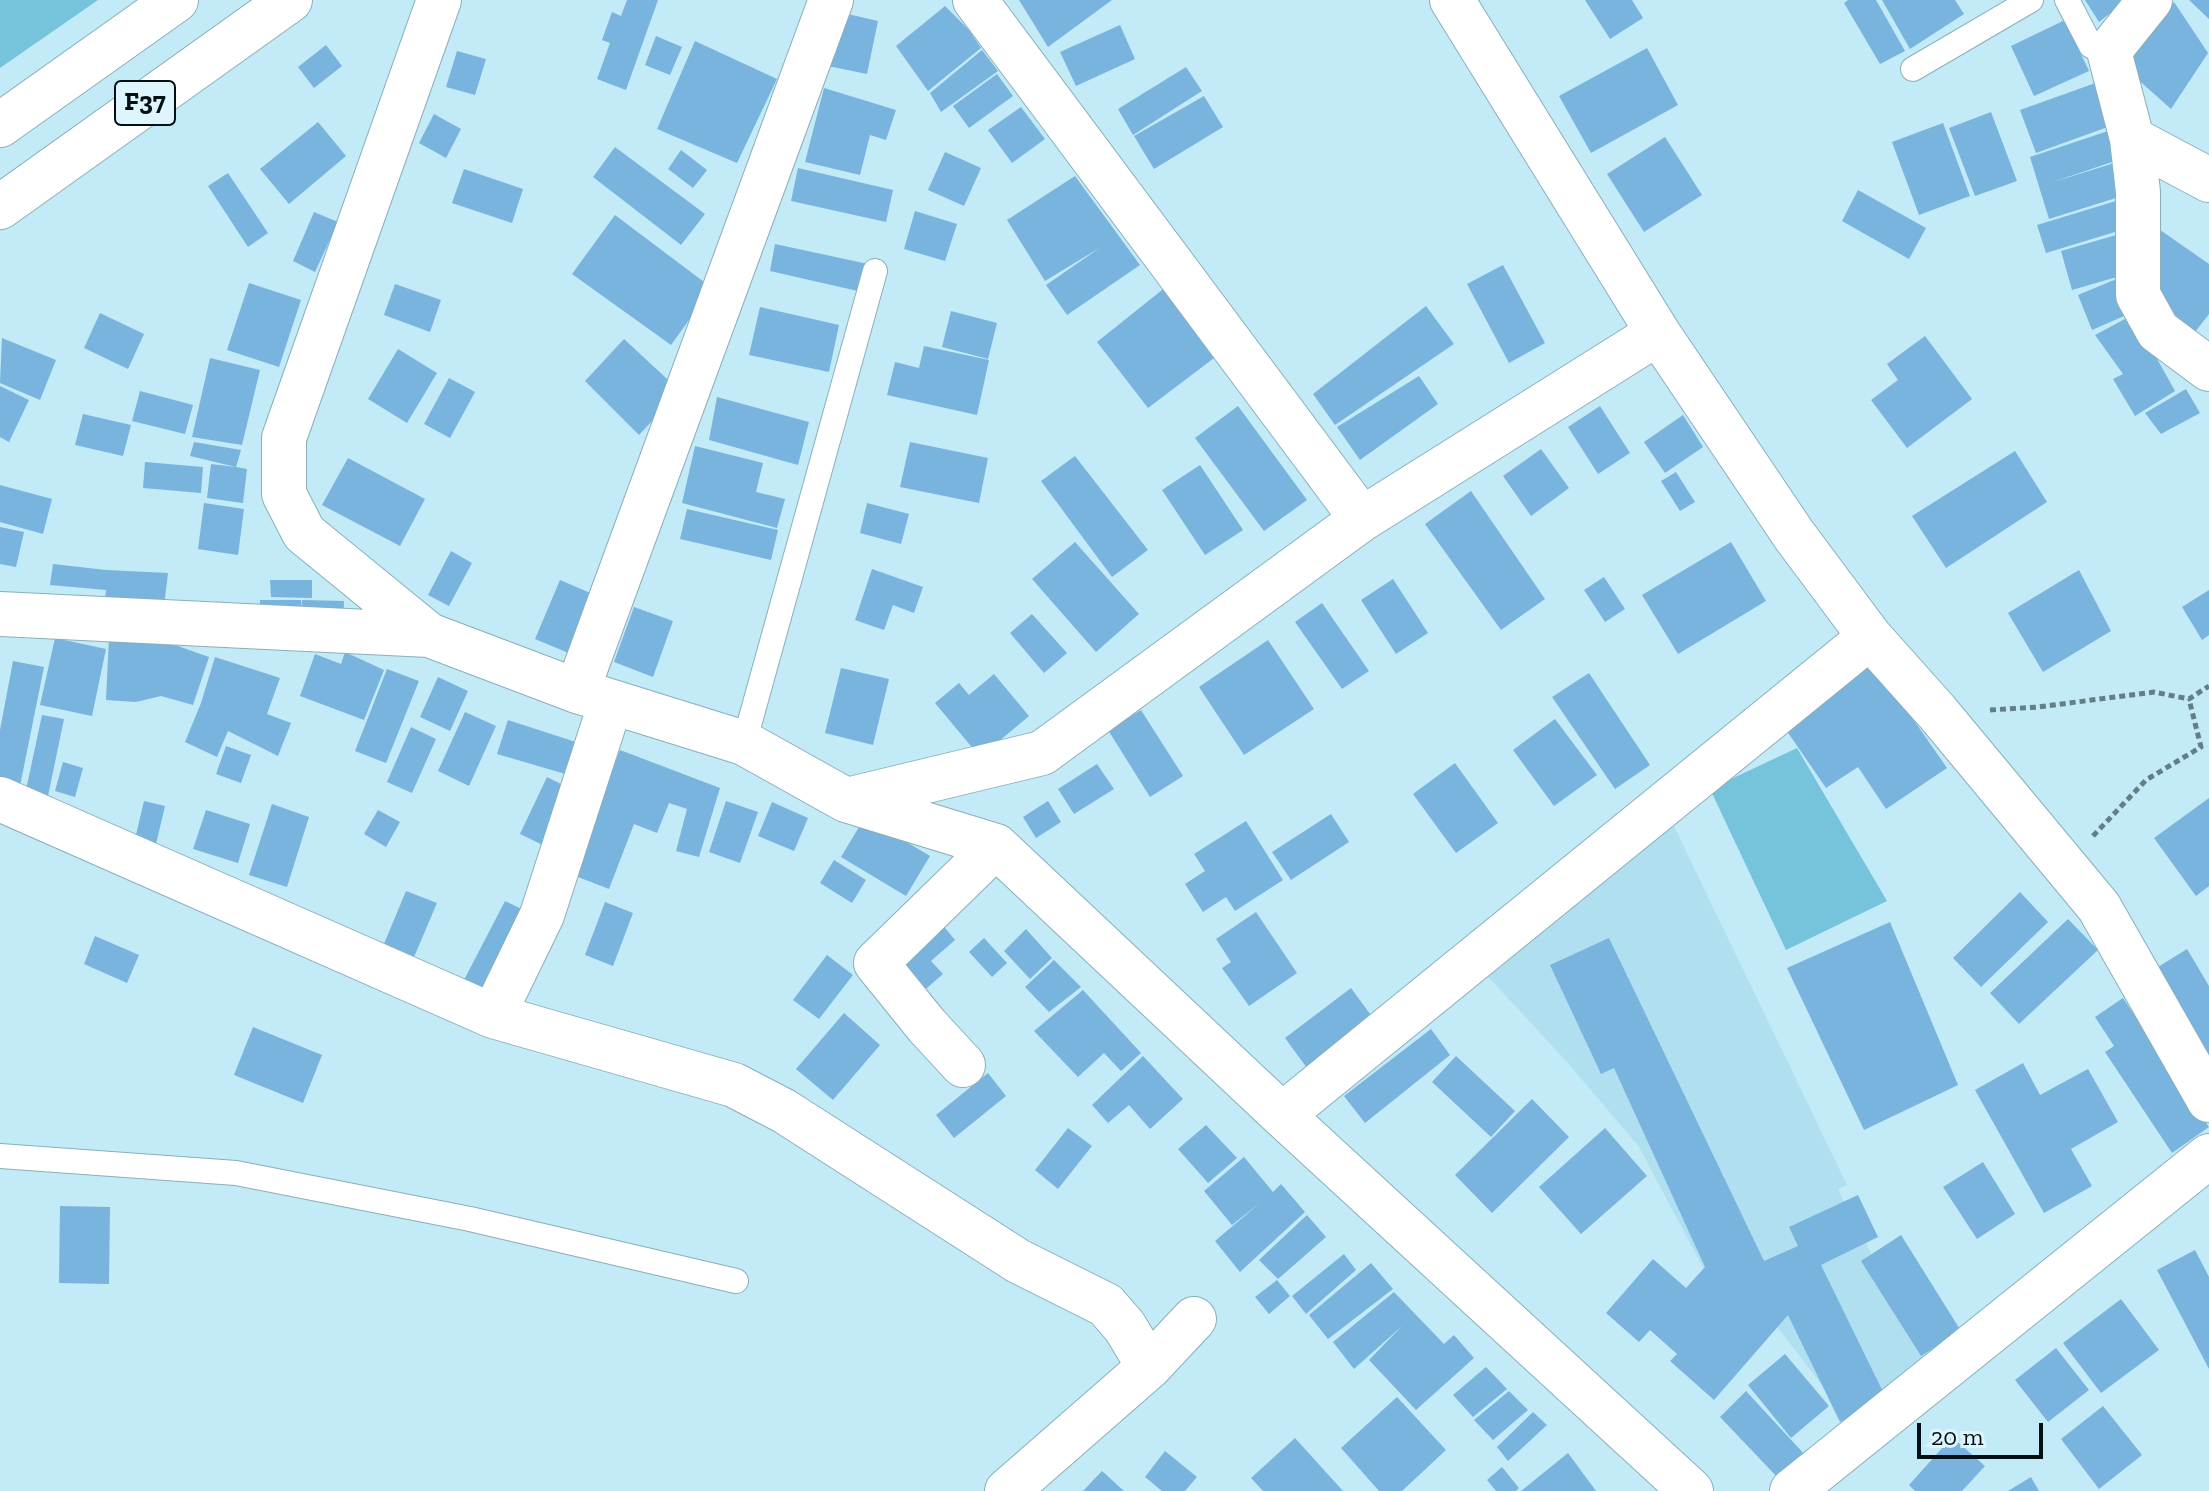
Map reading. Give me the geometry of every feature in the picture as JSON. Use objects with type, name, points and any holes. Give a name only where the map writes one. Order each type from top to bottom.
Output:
[{"type":"main road","name":"F37","points":[[0,125],[176,0]]},
{"type":"main road","name":"F37","points":[[0,207],[290,0]]},
{"type":"main road","points":[[429,635],[304,533],[284,494],[284,438],[439,0]]},
{"type":"main road","points":[[493,1016],[542,915],[594,696],[831,0]]},
{"type":"main road","points":[[975,0],[1362,519]]},
{"type":"main road","points":[[1452,0],[1658,333],[1794,535],[1870,637],[1937,712],[2099,907],[2209,1100]]},
{"type":"main road","points":[[2150,0],[2109,51],[2132,139],[2138,192],[2138,295],[2158,331],[2209,369]]},
{"type":"main road","points":[[2132,139],[2209,180]]},
{"type":"main road","points":[[846,800],[1042,753],[1362,519],[1658,333]]},
{"type":"main road","points":[[0,614],[429,635],[594,696],[744,743],[846,800],[996,846],[1282,1115],[1691,1491]]},
{"type":"main road","points":[[1282,1115],[1870,637]]},
{"type":"main road","points":[[0,799],[493,1016],[734,1085],[784,1111],[1018,1261],[1106,1305],[1125,1327],[1149,1367]]},
{"type":"main road","points":[[963,1065],[876,963],[996,846]]},
{"type":"main road","points":[[1792,1491],[2209,1156]]},
{"type":"main road","points":[[1007,1491],[1149,1367],[1194,1319]]},
{"type":"lane","points":[[1913,69],[2031,0]]},
{"type":"lane","points":[[2067,0],[2091,46],[2109,51]]},
{"type":"lane","points":[[744,743],[875,271]]},
{"type":"lane","points":[[0,1156],[236,1173],[470,1219],[736,1281]]},
{"type":"path","points":[[1937,712],[2038,707],[2154,692],[2189,699],[2209,686]]},
{"type":"path","points":[[2069,869],[2089,840],[2146,780],[2201,747],[2189,699]]},
{"type":"shaded area","points":[[0,0],[98,0],[0,68]]},
{"type":"shaded area","points":[[1797,748],[1887,901],[1786,950],[1710,789]]},
{"type":"shaded area","points":[[1671,820],[1847,1185],[1838,1189],[1926,1360],[1851,1423],[1765,1311],[1707,1275],[1639,1147],[1568,1063],[1479,967]]},
{"type":"building","points":[[627,0],[658,0],[626,90],[597,79],[610,43],[602,40],[612,12],[621,16]]},
{"type":"building","points":[[1019,0],[1112,0],[1048,47]]},
{"type":"building","points":[[1585,0],[1632,0],[1643,18],[1610,39]]},
{"type":"building","points":[[1848,0],[1876,0],[1905,51],[1880,64],[1844,3]]},
{"type":"building","points":[[1882,0],[1955,0],[1964,14],[1910,49]]},
{"type":"building","points":[[2085,0],[2127,0],[2099,22]]},
{"type":"building","points":[[2189,0],[2209,0],[2209,19]]},
{"type":"building","points":[[2174,2],[2208,53],[2171,109],[2125,68]]},
{"type":"building","points":[[945,6],[969,30],[981,48],[928,91],[896,46]]},
{"type":"building","points":[[839,12],[878,21],[867,74],[828,66]]},
{"type":"building","points":[[2065,20],[2089,71],[2034,96],[2011,46]]},
{"type":"building","points":[[1120,25],[1135,59],[1076,86],[1060,52]]},
{"type":"building","points":[[656,36],[682,47],[670,75],[645,65]]},
{"type":"building","points":[[695,41],[777,79],[737,163],[657,129]]},
{"type":"building","points":[[326,45],[342,66],[314,88],[298,67]]},
{"type":"building","points":[[1647,48],[1678,105],[1591,153],[1559,96]]},
{"type":"building","points":[[982,50],[998,71],[941,112],[930,93]]},
{"type":"building","points":[[457,51],[486,59],[475,95],[446,87]]},
{"type":"building","points":[[1186,67],[1202,91],[1133,135],[1118,109]]},
{"type":"building","points":[[997,74],[1013,96],[969,128],[953,106]]},
{"type":"building","points":[[2101,81],[2116,124],[2036,153],[2020,110]]},
{"type":"building","points":[[824,88],[896,110],[886,140],[870,135],[860,175],[805,162]]},
{"type":"building","points":[[1204,96],[1223,127],[1154,169],[1134,136]]},
{"type":"building","points":[[1021,107],[1045,139],[1012,163],[988,130]]},
{"type":"building","points":[[1991,112],[2017,181],[1975,196],[1949,128]]},
{"type":"building","points":[[434,114],[461,129],[446,158],[419,143]]},
{"type":"building","points":[[318,122],[346,156],[289,204],[260,169]]},
{"type":"building","points":[[1943,123],[1970,196],[1919,215],[1892,142]]},
{"type":"building","points":[[2117,128],[2127,157],[2050,183],[2124,160],[2135,192],[2049,219],[2030,157]]},
{"type":"building","points":[[1665,137],[1702,195],[1644,232],[1607,174]]},
{"type":"building","points":[[615,147],[705,214],[681,245],[593,177]]},
{"type":"building","points":[[681,150],[707,170],[693,188],[668,169]]},
{"type":"building","points":[[945,152],[981,168],[964,206],[928,190]]},
{"type":"building","points":[[798,168],[893,190],[886,222],[791,201]]},
{"type":"building","points":[[464,169],[523,189],[512,223],[452,203]]},
{"type":"building","points":[[228,173],[268,233],[248,247],[208,186]]},
{"type":"building","points":[[1075,176],[1140,265],[1067,315],[1046,285],[1101,247],[1045,281],[1007,220]]},
{"type":"building","points":[[1858,190],[1926,228],[1909,259],[1842,221]]},
{"type":"building","points":[[2129,197],[2138,225],[2046,253],[2037,225]]},
{"type":"building","points":[[915,211],[957,224],[945,261],[904,249]]},
{"type":"building","points":[[314,212],[338,222],[315,272],[293,261]]},
{"type":"building","points":[[615,215],[712,288],[671,345],[572,274]]},
{"type":"building","points":[[2153,225],[2209,264],[2209,314],[2192,336],[2157,312]]},
{"type":"building","points":[[2123,233],[2134,272],[2072,290],[2061,251]]},
{"type":"building","points":[[775,244],[868,264],[862,292],[770,271]]},
{"type":"building","points":[[1503,265],[1545,343],[1509,363],[1467,284]]},
{"type":"building","points":[[2126,275],[2140,309],[2092,330],[2078,295]]},
{"type":"building","points":[[249,283],[301,300],[279,367],[227,350]]},
{"type":"building","points":[[395,284],[441,300],[430,332],[384,315]]},
{"type":"building","points":[[1167,286],[1218,355],[1148,408],[1097,342]]},
{"type":"building","points":[[1426,306],[1454,344],[1335,425],[1313,394]]},
{"type":"building","points":[[760,307],[839,325],[829,372],[749,355]]},
{"type":"building","points":[[951,311],[997,323],[988,359],[942,347]]},
{"type":"building","points":[[2140,311],[2155,355],[2175,391],[2135,416],[2113,379],[2123,374],[2095,335]]},
{"type":"building","points":[[100,313],[144,334],[128,369],[84,348]]},
{"type":"building","points":[[1925,336],[1972,399],[1907,448],[1871,400],[1898,380],[1887,364]]},
{"type":"building","points":[[2,338],[56,360],[40,400],[0,383]]},
{"type":"building","points":[[624,339],[680,391],[639,435],[585,381]]},
{"type":"building","points":[[924,346],[989,360],[977,415],[887,395],[895,362],[919,368]]},
{"type":"building","points":[[398,349],[437,373],[407,423],[368,399]]},
{"type":"building","points":[[210,358],[260,370],[242,445],[192,437]]},
{"type":"building","points":[[1419,376],[1438,404],[1360,460],[1337,427]]},
{"type":"building","points":[[449,378],[475,392],[450,438],[424,424]]},
{"type":"building","points":[[0,386],[29,400],[9,442],[0,437]]},
{"type":"building","points":[[2186,389],[2200,413],[2161,434],[2145,413]]},
{"type":"building","points":[[140,391],[193,405],[185,434],[132,421]]},
{"type":"building","points":[[717,397],[809,422],[798,465],[709,440]]},
{"type":"building","points":[[1238,406],[1307,500],[1264,531],[1195,438]]},
{"type":"building","points":[[1600,406],[1630,453],[1598,474],[1568,427]]},
{"type":"building","points":[[83,414],[131,425],[123,456],[75,445]]},
{"type":"building","points":[[1683,415],[1703,447],[1665,473],[1644,442]]},
{"type":"building","points":[[194,442],[241,450],[236,467],[190,456]]},
{"type":"building","points":[[910,442],[988,458],[979,503],[900,487]]},
{"type":"building","points":[[695,446],[763,463],[756,492],[785,499],[777,528],[682,503]]},
{"type":"building","points":[[1541,449],[1569,488],[1531,516],[1503,476]]},
{"type":"building","points":[[2015,451],[2047,502],[1946,568],[1912,516]]},
{"type":"building","points":[[1075,456],[1148,550],[1112,577],[1041,481]]},
{"type":"building","points":[[348,458],[425,499],[400,546],[322,505]]},
{"type":"building","points":[[145,462],[203,467],[201,493],[143,488]]},
{"type":"building","points":[[211,464],[247,469],[243,503],[207,498]]},
{"type":"building","points":[[1200,465],[1243,530],[1205,555],[1162,490]]},
{"type":"building","points":[[1676,472],[1695,502],[1680,511],[1661,481]]},
{"type":"building","points":[[0,485],[52,499],[43,534],[0,522]]},
{"type":"building","points":[[1471,491],[1545,599],[1501,630],[1425,524]]},
{"type":"building","points":[[204,503],[244,509],[238,555],[198,549]]},
{"type":"building","points":[[867,503],[909,514],[901,544],[860,533]]},
{"type":"building","points":[[687,509],[778,530],[771,560],[680,539]]},
{"type":"building","points":[[0,527],[24,532],[16,567],[0,564]]},
{"type":"building","points":[[1075,542],[1139,614],[1096,652],[1032,579]]},
{"type":"building","points":[[1731,542],[1766,601],[1678,654],[1642,595]]},
{"type":"building","points":[[451,551],[472,563],[449,606],[428,595]]},
{"type":"building","points":[[53,564],[168,573],[163,615],[104,610],[106,590],[50,585]]},
{"type":"building","points":[[872,569],[923,587],[914,613],[893,605],[884,630],[855,620]]},
{"type":"building","points":[[2079,570],[2111,631],[2043,672],[2008,613]]},
{"type":"building","points":[[1604,577],[1625,609],[1605,622],[1584,590]]},
{"type":"building","points":[[1393,579],[1428,633],[1396,654],[1361,600]]},
{"type":"building","points":[[270,580],[312,580],[312,598],[271,597]]},
{"type":"building","points":[[560,580],[595,595],[571,654],[535,639]]},
{"type":"building","points":[[2209,590],[2209,635],[2202,640],[2182,607]]},
{"type":"building","points":[[260,600],[301,600],[301,613],[302,600],[344,601],[343,626],[259,621]]},
{"type":"building","points":[[1322,603],[1369,671],[1342,689],[1295,622]]},
{"type":"building","points":[[634,607],[673,621],[653,677],[614,662]]},
{"type":"building","points":[[1032,614],[1067,653],[1044,673],[1010,633]]},
{"type":"building","points":[[109,637],[178,646],[209,657],[193,705],[161,696],[136,702],[106,700]]},
{"type":"building","points":[[55,638],[106,649],[92,716],[40,705]]},
{"type":"building","points":[[1268,640],[1314,709],[1244,755],[1199,687]]},
{"type":"building","points":[[345,652],[384,670],[364,720],[300,696],[315,654],[341,664]]},
{"type":"building","points":[[215,657],[280,678],[267,714],[291,723],[278,756],[228,731],[217,757],[185,742]]},
{"type":"building","points":[[1872,660],[1947,768],[1886,809],[1858,767],[1826,788],[1780,721]]},
{"type":"building","points":[[13,661],[44,667],[20,786],[0,783],[0,730]]},
{"type":"building","points":[[841,668],[889,679],[873,745],[825,733]]},
{"type":"building","points":[[387,669],[419,681],[386,763],[355,751]]},
{"type":"building","points":[[1589,673],[1650,765],[1615,789],[1552,697]]},
{"type":"building","points":[[994,674],[1029,716],[980,757],[935,703],[959,683],[969,695]]},
{"type":"building","points":[[438,677],[468,691],[450,731],[420,717]]},
{"type":"building","points":[[1141,710],[1183,776],[1150,797],[1108,730]]},
{"type":"building","points":[[465,712],[496,726],[469,786],[438,771]]},
{"type":"building","points":[[42,715],[64,719],[48,796],[26,790]]},
{"type":"building","points":[[1555,719],[1597,775],[1554,806],[1513,750]]},
{"type":"building","points":[[508,720],[588,746],[579,778],[497,754]]},
{"type":"building","points":[[411,727],[436,739],[412,793],[387,782]]},
{"type":"building","points":[[226,746],[251,755],[241,783],[216,774]]},
{"type":"building","points":[[620,750],[720,788],[699,857],[676,851],[687,809],[669,803],[657,833],[634,824],[609,889],[573,875]]},
{"type":"building","points":[[63,762],[83,768],[75,797],[55,791]]},
{"type":"building","points":[[1455,763],[1498,823],[1456,853],[1413,794]]},
{"type":"building","points":[[1097,764],[1114,789],[1074,814],[1058,789]]},
{"type":"building","points":[[547,777],[575,791],[547,847],[520,834]]},
{"type":"building","points":[[2209,798],[2209,886],[2196,896],[2154,838]]},
{"type":"building","points":[[144,801],[165,806],[156,844],[135,839]]},
{"type":"building","points":[[726,801],[758,812],[740,863],[709,852]]},
{"type":"building","points":[[1048,801],[1061,822],[1036,838],[1023,817]]},
{"type":"building","points":[[772,802],[808,818],[794,851],[758,836]]},
{"type":"building","points":[[272,804],[309,817],[287,887],[249,875]]},
{"type":"building","points":[[206,810],[250,824],[238,863],[193,849]]},
{"type":"building","points":[[378,810],[400,822],[386,847],[364,834]]},
{"type":"building","points":[[1331,814],[1349,842],[1291,880],[1272,852]]},
{"type":"building","points":[[865,817],[930,856],[906,896],[841,857]]},
{"type":"building","points":[[1246,821],[1283,880],[1235,911],[1226,897],[1203,912],[1185,884],[1205,871],[1194,854]]},
{"type":"building","points":[[834,860],[866,880],[852,903],[820,883]]},
{"type":"building","points":[[406,891],[437,903],[411,964],[381,951]]},
{"type":"building","points":[[2020,892],[2048,922],[1981,987],[1953,958]]},
{"type":"building","points":[[505,901],[532,914],[490,996],[463,982]]},
{"type":"building","points":[[605,902],[633,913],[613,966],[585,955]]},
{"type":"building","points":[[1256,912],[1297,973],[1249,1006],[1222,968],[1231,962],[1216,939]]},
{"type":"building","points":[[936,917],[955,940],[931,961],[943,974],[920,994],[889,960]]},
{"type":"building","points":[[2068,919],[2098,950],[2019,1024],[1990,993]]},
{"type":"building","points":[[1890,922],[1958,1085],[1864,1130],[1787,968]]},
{"type":"building","points":[[1026,929],[1052,958],[1030,979],[1004,951]]},
{"type":"building","points":[[95,936],[139,955],[127,983],[84,964]]},
{"type":"building","points":[[984,938],[1007,963],[992,977],[969,952]]},
{"type":"building","points":[[1609,938],[1764,1261],[1798,1246],[1789,1227],[1858,1195],[1878,1237],[1821,1265],[1887,1400],[1840,1422],[1788,1315],[1714,1400],[1670,1361],[1677,1354],[1650,1330],[1639,1342],[1606,1313],[1653,1259],[1686,1288],[1705,1267],[1614,1068],[1601,1074],[1550,965]]},
{"type":"building","points":[[2187,949],[2209,986],[2209,1062],[2150,972]]},
{"type":"building","points":[[827,955],[853,975],[819,1019],[793,1000]]},
{"type":"building","points":[[1054,960],[1081,987],[1049,1012],[1025,987]]},
{"type":"building","points":[[1351,988],[1373,1018],[1307,1068],[1285,1038]]},
{"type":"building","points":[[1083,990],[1141,1053],[1121,1071],[1104,1053],[1078,1077],[1034,1031]]},
{"type":"building","points":[[2123,998],[2209,1127],[2172,1153],[2105,1052],[2114,1046],[2095,1017]]},
{"type":"building","points":[[844,1013],[880,1045],[833,1100],[796,1069]]},
{"type":"building","points":[[253,1027],[322,1055],[303,1103],[234,1075]]},
{"type":"building","points":[[1431,1029],[1450,1055],[1365,1123],[1344,1096]]},
{"type":"building","points":[[1143,1056],[1183,1099],[1150,1129],[1129,1105],[1108,1123],[1092,1105]]},
{"type":"building","points":[[1456,1056],[1515,1111],[1491,1137],[1432,1082]]},
{"type":"building","points":[[2023,1063],[2040,1095],[2088,1069],[2118,1122],[2071,1149],[2092,1186],[2044,1213],[1975,1090]]},
{"type":"building","points":[[988,1073],[1006,1096],[954,1138],[936,1115]]},
{"type":"building","points":[[1532,1099],[1569,1137],[1492,1213],[1455,1175]]},
{"type":"building","points":[[1206,1125],[1237,1158],[1208,1183],[1178,1149]]},
{"type":"building","points":[[1068,1128],[1092,1146],[1058,1189],[1035,1170]]},
{"type":"building","points":[[1605,1128],[1647,1176],[1581,1234],[1539,1187]]},
{"type":"building","points":[[1244,1157],[1273,1192],[1281,1184],[1305,1212],[1240,1272],[1215,1241],[1261,1202],[1232,1225],[1204,1191]]},
{"type":"building","points":[[1983,1162],[2015,1214],[1977,1239],[1943,1187]]},
{"type":"building","points":[[60,1206],[110,1207],[109,1284],[59,1283]]},
{"type":"building","points":[[1307,1215],[1326,1237],[1278,1279],[1259,1260]]},
{"type":"building","points":[[1901,1235],[1961,1331],[1921,1356],[1861,1261]]},
{"type":"building","points":[[2195,1250],[2209,1277],[2209,1369],[2157,1270]]},
{"type":"building","points":[[1344,1254],[1356,1270],[1306,1314],[1292,1296]]},
{"type":"building","points":[[1371,1263],[1393,1289],[1328,1339],[1309,1315]]},
{"type":"building","points":[[1277,1280],[1290,1296],[1269,1314],[1255,1297]]},
{"type":"building","points":[[1394,1292],[1444,1344],[1454,1335],[1474,1358],[1416,1410],[1369,1360],[1402,1326],[1354,1369],[1333,1342]]},
{"type":"building","points":[[2121,1299],[2159,1350],[2101,1393],[2063,1343]]},
{"type":"building","points":[[2056,1348],[2089,1390],[2048,1422],[2015,1380]]},
{"type":"building","points":[[1785,1354],[1829,1406],[1791,1438],[1748,1385]]},
{"type":"building","points":[[1486,1367],[1507,1389],[1473,1417],[1453,1395]]},
{"type":"building","points":[[1509,1391],[1528,1410],[1493,1440],[1474,1420]]},
{"type":"building","points":[[1746,1391],[1806,1456],[1780,1480],[1720,1417]]},
{"type":"building","points":[[1397,1397],[1446,1450],[1402,1491],[1379,1491],[1341,1448]]},
{"type":"building","points":[[2103,1406],[2142,1455],[2099,1489],[2061,1439]]},
{"type":"building","points":[[1533,1412],[1547,1425],[1508,1461],[1497,1447]]},
{"type":"building","points":[[1952,1437],[1985,1466],[1962,1491],[1915,1491],[1909,1485]]},
{"type":"building","points":[[1295,1438],[1343,1491],[1263,1491],[1251,1478]]},
{"type":"building","points":[[1165,1451],[1197,1477],[1185,1491],[1162,1491],[1145,1477]]},
{"type":"building","points":[[1568,1453],[1596,1491],[1521,1491]]},
{"type":"building","points":[[1502,1467],[1519,1488],[1516,1491],[1496,1491],[1487,1480]]},
{"type":"building","points":[[1102,1471],[1124,1491],[1083,1491]]},
{"type":"building","points":[[2031,1477],[2039,1491],[2008,1491]]}]
